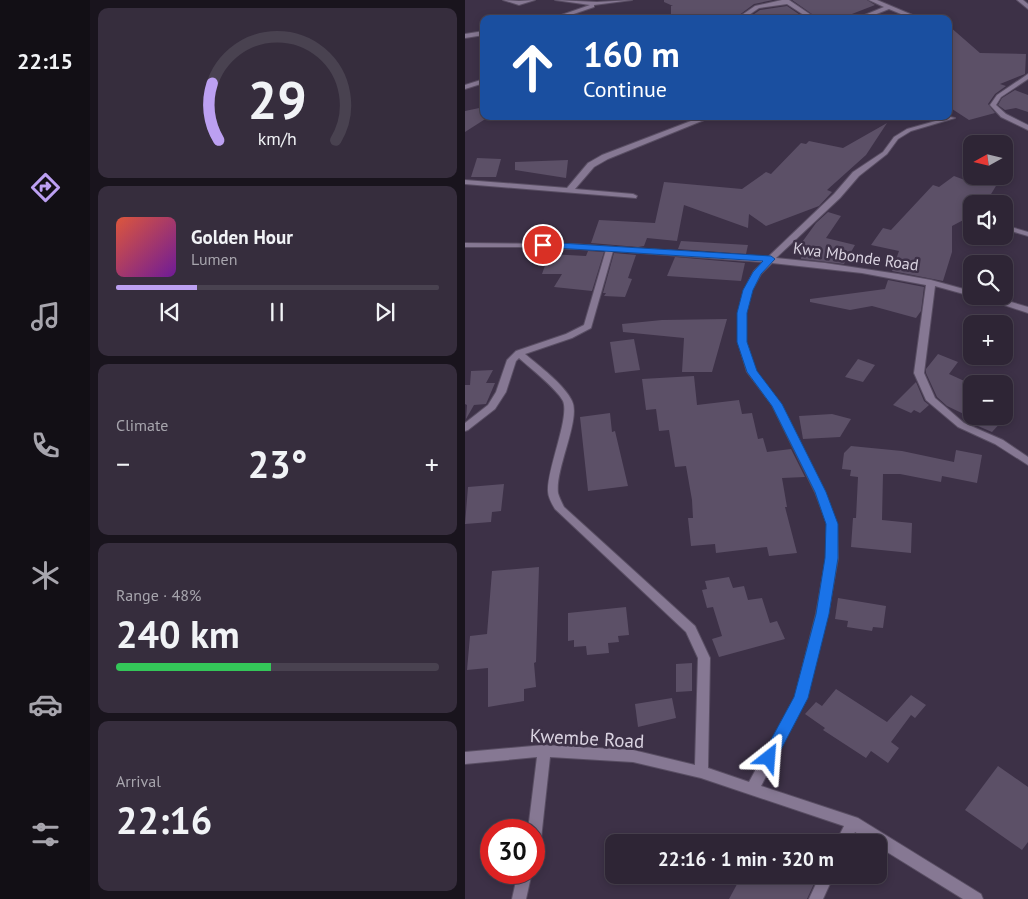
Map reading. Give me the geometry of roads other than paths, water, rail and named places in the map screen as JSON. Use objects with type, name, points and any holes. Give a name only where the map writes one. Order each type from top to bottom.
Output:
[{"type":"street","points":[[506,0],[519,3],[532,0]]},
{"type":"street","points":[[559,0],[597,4]]},
{"type":"street","points":[[565,15],[597,4],[629,0]]},
{"type":"street","points":[[871,0],[909,15]]},
{"type":"street","points":[[1020,0],[1028,7]]},
{"type":"street","points":[[745,15],[757,7],[786,1],[808,15]]},
{"type":"street","points":[[868,15],[888,7]]},
{"type":"street","points":[[465,36],[480,34]]},
{"type":"street","points":[[1028,76],[999,96],[993,105],[1006,117],[1028,128]]},
{"type":"street","points":[[465,87],[480,82]]},
{"type":"street","points":[[570,190],[591,165],[701,120]]},
{"type":"street","points":[[753,788],[801,698],[822,614],[832,558],[832,524],[821,492],[777,404],[752,372],[742,342],[742,313],[748,290],[757,272],[837,196],[856,174],[885,154],[896,138],[909,130],[945,120]]},
{"type":"street","points":[[465,182],[633,196]]},
{"type":"street","points":[[1013,230],[1028,234]]},
{"type":"street","name":"Kwa Mbonde Road","points":[[465,245],[509,243],[771,259],[859,269],[931,282],[963,291]]},
{"type":"street","points":[[465,428],[492,407],[501,392],[512,360],[519,354],[569,336],[588,326],[610,249]]},
{"type":"street","points":[[931,282],[919,373],[931,400],[961,425],[999,442],[1028,462]]},
{"type":"street","points":[[1011,305],[1028,310]]},
{"type":"street","points":[[519,354],[561,392],[568,402],[569,414],[554,478],[553,493],[560,509],[691,629],[704,658],[701,772]]},
{"type":"street","points":[[536,819],[545,751]]},
{"type":"street","name":"Kwembe Road","points":[[465,758],[545,751],[633,756],[701,772],[853,823],[976,899]]},
{"type":"street","points":[[847,834],[853,823]]},
{"type":"street","points":[[519,899],[522,884]]},
{"type":"street","points":[[816,899],[823,884]]}]
